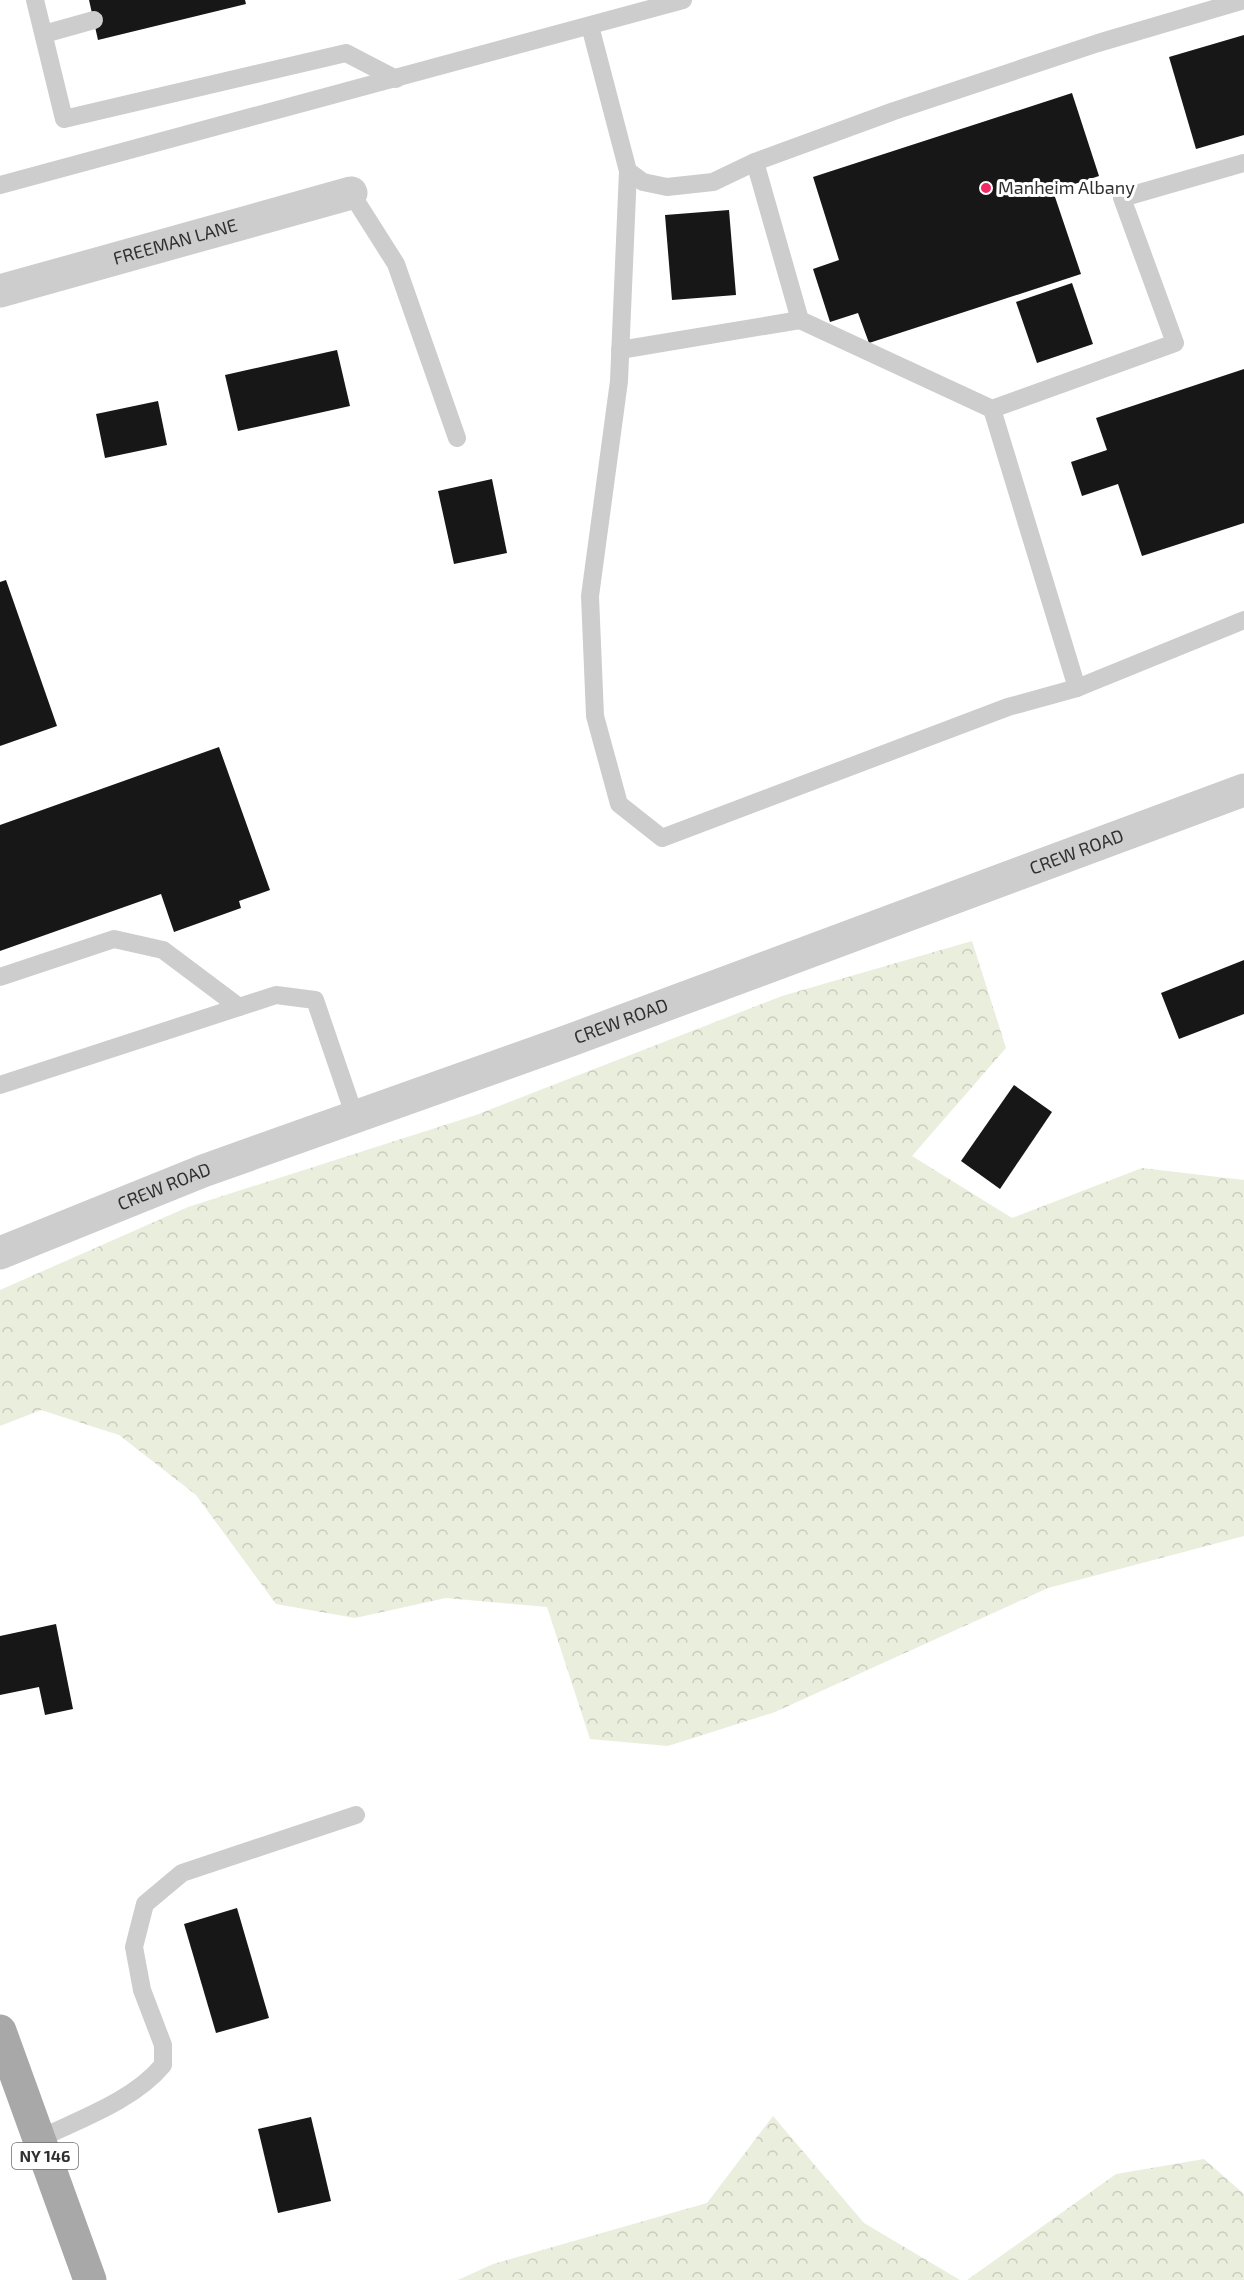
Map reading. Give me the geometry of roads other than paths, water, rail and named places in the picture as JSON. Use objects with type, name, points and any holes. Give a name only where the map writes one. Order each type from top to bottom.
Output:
[{"type":"main road","name":"NY 146","points":[[0,2031],[90,2280]]},
{"type":"street","name":"FREEMAN LANE","points":[[0,291],[351,194]]},
{"type":"street","name":"CREW ROAD","points":[[0,1253],[203,1171],[571,1040],[1244,790]]},
{"type":"lane","points":[[35,0],[64,119],[346,53],[396,79]]},
{"type":"lane","points":[[0,185],[683,0]]},
{"type":"lane","points":[[628,171],[643,182],[667,187],[713,182],[755,162],[894,111],[1098,43],[1244,0]]},
{"type":"lane","points":[[44,34],[94,20]]},
{"type":"lane","points":[[590,26],[628,171],[619,381],[590,596],[595,716],[619,804],[662,838],[1008,707],[1077,688],[1244,620]]},
{"type":"lane","points":[[755,162],[800,320]]},
{"type":"lane","points":[[621,350],[800,320],[992,409],[1175,343],[1122,198],[1244,163]]},
{"type":"lane","points":[[351,194],[396,264],[457,438]]},
{"type":"lane","points":[[992,409],[1077,688]]},
{"type":"lane","points":[[0,977],[114,939],[163,950],[239,1007]]},
{"type":"lane","points":[[0,1085],[276,995],[315,1000],[355,1117]]},
{"type":"lane","points":[[39,2139],[114,2102],[153,2078],[163,2065],[163,2045],[142,1990],[134,1947],[145,1904],[182,1873],[356,1815]]},
{"type":"place","name":"Manheim Albany","points":[[986,188]]}]
